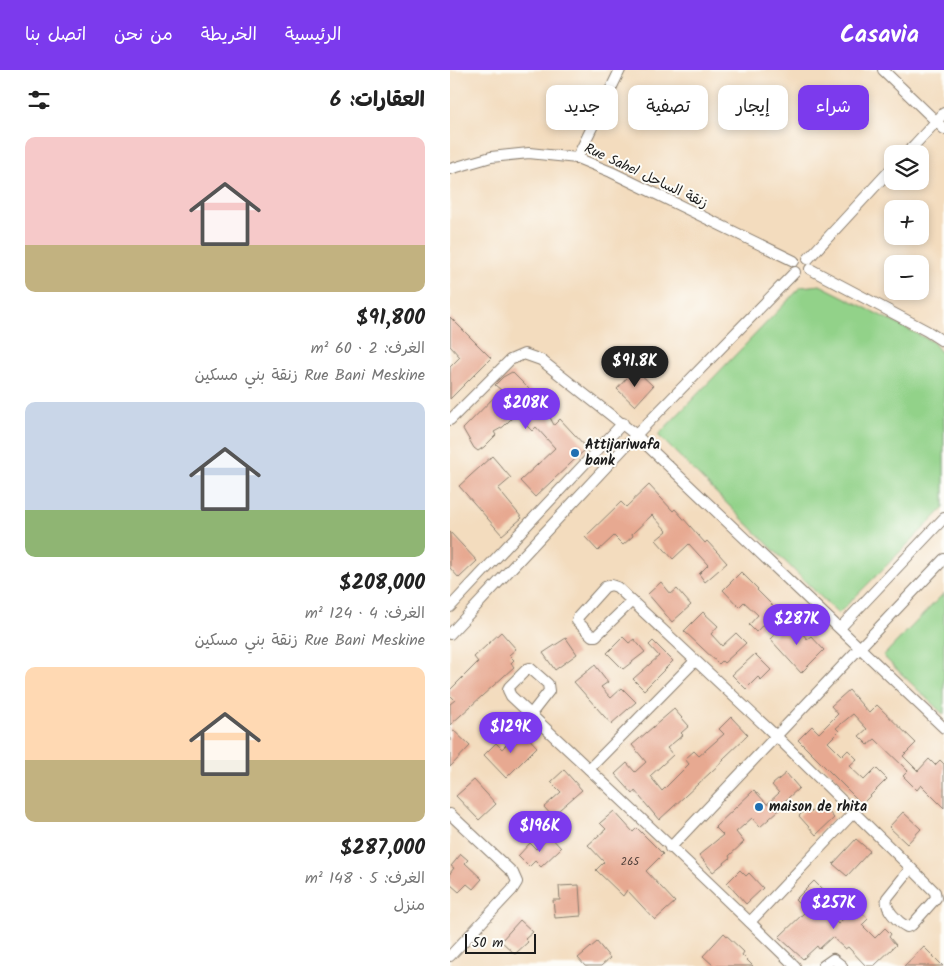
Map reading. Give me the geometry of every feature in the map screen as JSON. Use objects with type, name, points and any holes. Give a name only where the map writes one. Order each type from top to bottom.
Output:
[{"type":"street","points":[[577,158],[620,70]]},
{"type":"street","points":[[883,70],[944,129]]},
{"type":"street","points":[[914,145],[944,113]]},
{"type":"street","name":"Rue Sahel زنقة الساحل","points":[[450,169],[491,157],[529,153],[577,158],[610,172],[795,266]]},
{"type":"street","points":[[795,266],[803,274],[809,264],[884,177]]},
{"type":"street","points":[[450,634],[795,266],[801,256],[809,264],[944,342]]},
{"type":"street","points":[[450,420],[510,360],[524,354],[541,360],[636,435],[944,728]]},
{"type":"street","points":[[450,607],[622,423]]},
{"type":"street","points":[[840,628],[944,518]]},
{"type":"street","points":[[670,848],[944,559]]},
{"type":"street","points":[[632,601],[596,636],[592,636],[577,621],[578,617],[608,585],[617,587],[632,601],[695,661],[776,736],[936,892],[936,896],[912,925],[907,927],[888,910],[886,902],[887,898],[911,868]]},
{"type":"street","points":[[589,769],[695,661]]},
{"type":"street","points":[[531,714],[550,687],[530,668],[508,690],[512,696],[795,966]]},
{"type":"street","points":[[750,922],[854,812]]},
{"type":"street","points":[[450,814],[513,873],[517,882],[512,890],[450,956]]},
{"type":"street","points":[[823,966],[833,959],[842,966]]},
{"type":"green space","points":[[820,285],[933,342],[944,356],[944,508],[838,614],[658,435],[801,287]]},
{"type":"green space","points":[[944,593],[944,715],[883,656]]},
{"type":"building","points":[[450,317],[491,358],[450,399],[450,367],[460,357],[450,346]]},
{"type":"building","points":[[635,369],[653,386],[635,406],[617,389]]},
{"type":"building","points":[[512,372],[545,408],[554,425],[560,419],[587,448],[535,497],[520,481],[555,448],[536,427],[532,431],[518,412],[503,427],[494,432],[496,435],[478,451],[474,448],[463,429],[501,390],[495,385]]},
{"type":"building","points":[[492,456],[511,478],[498,489],[522,518],[502,535],[459,486]]},
{"type":"building","points":[[649,485],[727,563],[705,582],[699,574],[708,565],[689,544],[673,559],[656,540],[667,531],[652,515],[623,545],[614,536],[598,551],[585,537],[621,502],[626,507]]},
{"type":"building","points":[[450,532],[477,561],[459,578],[450,568]]},
{"type":"building","points":[[741,572],[777,610],[756,632],[749,625],[758,615],[744,602],[739,607],[723,590]]},
{"type":"building","points":[[661,582],[671,594],[677,589],[691,605],[672,622],[648,594]]},
{"type":"building","points":[[703,612],[718,626],[711,634],[722,646],[736,633],[746,643],[724,663],[722,661],[719,664],[684,631]]},
{"type":"building","points":[[791,620],[807,639],[811,636],[824,650],[801,673],[770,639]]},
{"type":"building","points":[[501,632],[516,649],[509,655],[514,660],[511,663],[514,667],[450,725],[450,704],[455,700],[450,695],[450,690],[478,662],[474,657]]},
{"type":"building","points":[[623,637],[629,643],[634,639],[645,652],[623,669],[607,653]]},
{"type":"building","points":[[566,638],[577,654],[555,670],[543,653]]},
{"type":"building","points":[[653,641],[673,661],[644,690],[633,679],[659,656],[649,645]]},
{"type":"building","points":[[755,654],[771,670],[761,680],[758,677],[746,689],[732,675]]},
{"type":"building","points":[[595,665],[608,682],[601,687],[611,698],[622,688],[636,702],[611,724],[574,682]]},
{"type":"building","points":[[849,690],[869,713],[877,705],[916,743],[903,756],[918,771],[929,759],[935,765],[940,760],[944,764],[944,808],[921,785],[917,790],[903,776],[908,771],[875,739],[868,745],[859,736],[867,729],[853,714],[836,728],[839,731],[828,742],[842,756],[848,750],[857,759],[849,766],[864,780],[876,768],[887,779],[862,804],[798,740],[812,726],[819,733],[838,714],[831,706]]},
{"type":"building","points":[[674,709],[689,726],[681,733],[683,735],[667,748],[673,755],[650,776],[662,791],[689,764],[685,759],[694,751],[699,756],[724,734],[719,729],[731,717],[748,735],[724,760],[659,820],[635,791],[633,794],[615,774],[627,763],[635,772],[646,762],[632,745]]},
{"type":"building","points":[[450,727],[470,746],[450,767]]},
{"type":"building","points":[[521,730],[537,747],[506,778],[484,755],[496,743],[502,749]]},
{"type":"building","points":[[564,770],[582,790],[552,816],[544,807],[561,792],[551,782]]},
{"type":"building","points":[[786,773],[799,788],[760,827],[752,818],[736,832],[744,842],[729,856],[730,858],[713,872],[699,855],[723,835],[715,827],[754,790],[767,804],[779,793],[772,785]]},
{"type":"building","points":[[474,780],[496,804],[479,820],[456,796]]},
{"type":"building","points":[[821,803],[834,818],[816,835],[799,816],[807,808],[811,812]]},
{"type":"building","points":[[614,811],[633,832],[637,828],[663,854],[646,871],[675,902],[655,920],[627,890],[623,896],[596,870],[604,862],[588,845],[606,829],[600,823]]},
{"type":"building","points":[[903,812],[921,829],[907,844],[889,827]]},
{"type":"building","points":[[550,836],[561,848],[541,867],[535,861],[529,867],[518,856],[530,843],[536,849]]},
{"type":"building","points":[[856,839],[870,851],[847,876],[833,864]]},
{"type":"building","points":[[461,854],[468,860],[465,863],[482,879],[473,889],[467,884],[459,892],[450,884],[450,873],[454,868],[451,866]]},
{"type":"building","points":[[740,870],[746,876],[749,873],[763,888],[746,904],[727,883]]},
{"type":"building","points":[[814,881],[831,898],[822,908],[838,924],[856,906],[868,919],[862,925],[875,938],[885,928],[891,934],[889,937],[896,945],[874,966],[866,966],[848,947],[845,949],[832,937],[819,949],[817,946],[803,959],[779,937],[806,911],[795,900]]},
{"type":"building","points":[[579,885],[581,916],[555,918],[553,900],[560,900],[559,886]]},
{"type":"building","points":[[520,920],[533,932],[525,939],[528,942],[515,954],[501,941]]},
{"type":"building","points":[[724,933],[744,952],[742,955],[753,966],[714,966],[703,956]]},
{"type":"building","points":[[597,942],[610,958],[601,966],[585,966],[578,958]]},
{"type":"building","points":[[924,947],[943,966],[904,966]]},
{"type":"place","name":"Attijariwafa bank","points":[[575,453]]},
{"type":"place","name":"maison de rhita","points":[[759,807]]}]
